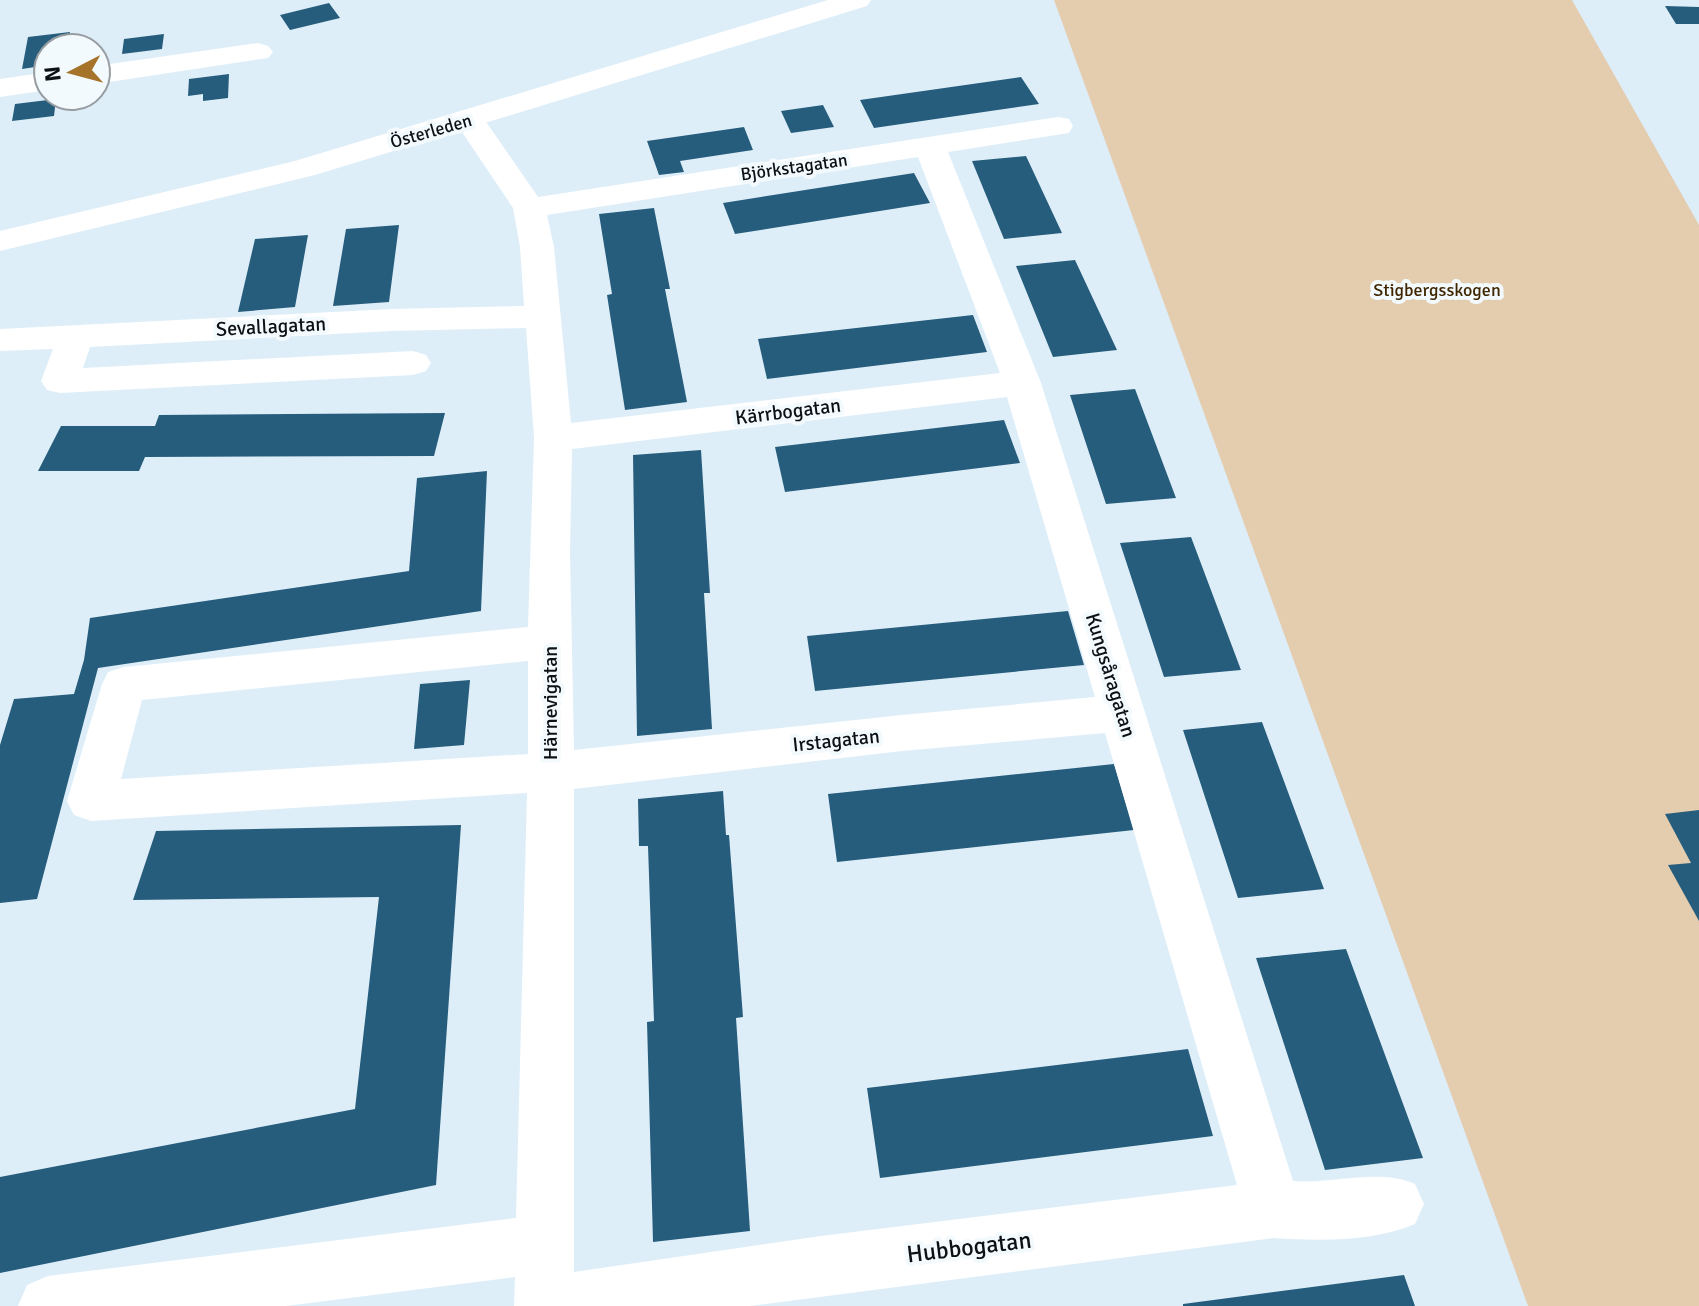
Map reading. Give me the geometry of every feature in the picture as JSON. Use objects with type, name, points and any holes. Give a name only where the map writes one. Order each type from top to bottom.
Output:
[{"type":"street","name":"Österleden","points":[[0,241],[304,168],[857,0]]},
{"type":"street","points":[[112,73],[258,52]]},
{"type":"street","points":[[0,88],[32,83]]},
{"type":"street","name":"Härnevigatan","points":[[469,120],[529,208],[537,247],[553,438],[544,1306]]},
{"type":"street","name":"Björkstagatan","points":[[529,208],[1058,126]]},
{"type":"street","name":"Kungsåragatan","points":[[930,147],[1022,383],[1273,1209]]},
{"type":"street","name":"Sevallagatan","points":[[0,340],[542,317]]},
{"type":"street","points":[[76,335],[60,381],[413,363]]},
{"type":"street","name":"Kärrbogatan","points":[[553,438],[1022,383]]},
{"type":"street","name":"Irstagatan","points":[[550,642],[124,684],[91,801],[551,772],[902,733],[1123,713]]},
{"type":"street","name":"Hubbogatan","points":[[544,1306],[821,1266],[1273,1209],[1316,1212],[1395,1204]]},
{"type":"street","points":[[48,1306],[545,1244]]},
{"type":"green space","name":"Stigbergsskogen","points":[[1054,0],[1572,0],[1699,225],[1699,1306],[1528,1306]]},
{"type":"building","points":[[329,3],[340,18],[290,30],[280,15]]},
{"type":"building","points":[[1665,6],[1699,7],[1699,24],[1676,24]]},
{"type":"building","points":[[164,34],[162,49],[122,54],[124,39]]},
{"type":"building","points":[[28,37],[32,37],[32,67],[22,69]]},
{"type":"building","points":[[229,74],[228,98],[203,101],[203,94],[188,96],[189,79]]},
{"type":"building","points":[[1021,77],[1039,104],[874,128],[860,100]]},
{"type":"building","points":[[32,102],[32,112],[54,112],[54,116],[12,121],[15,104]]},
{"type":"building","points":[[823,105],[834,127],[791,133],[781,111]]},
{"type":"building","points":[[744,127],[753,150],[680,161],[684,172],[659,175],[647,141]]},
{"type":"building","points":[[1026,156],[1062,233],[1004,239],[972,161]]},
{"type":"building","points":[[914,173],[930,203],[735,234],[723,203]]},
{"type":"building","points":[[654,208],[670,289],[665,289],[687,402],[625,410],[607,295],[612,294],[599,214]]},
{"type":"building","points":[[399,225],[389,302],[333,306],[346,229]]},
{"type":"building","points":[[308,235],[295,307],[238,312],[255,239]]},
{"type":"building","points":[[1075,260],[1117,350],[1053,357],[1016,266]]},
{"type":"building","points":[[973,315],[987,352],[767,379],[758,339]]},
{"type":"building","points":[[1135,389],[1176,498],[1106,504],[1070,395]]},
{"type":"building","points":[[445,413],[434,456],[145,457],[139,471],[38,471],[61,426],[155,426],[159,415]]},
{"type":"building","points":[[1004,420],[1020,463],[785,492],[775,447]]},
{"type":"building","points":[[701,450],[710,593],[704,593],[712,729],[637,736],[633,455]]},
{"type":"building","points":[[487,471],[481,611],[98,668],[37,899],[0,903],[0,745],[14,699],[74,694],[84,660],[90,618],[409,571],[417,478]]},
{"type":"building","points":[[1191,537],[1241,670],[1164,677],[1120,543]]},
{"type":"building","points":[[1068,611],[1084,665],[815,691],[807,636]]},
{"type":"building","points":[[470,680],[464,745],[414,749],[420,684]]},
{"type":"building","points":[[1262,722],[1324,889],[1238,898],[1183,730]]},
{"type":"building","points":[[1114,764],[1134,830],[837,862],[828,794]]},
{"type":"building","points":[[723,791],[743,1017],[736,1018],[750,1231],[653,1242],[647,1022],[654,1021],[648,846],[639,846],[638,799]]},
{"type":"building","points":[[1699,810],[1699,921],[1668,865],[1691,863],[1665,814]]},
{"type":"building","points":[[461,825],[436,1185],[0,1273],[0,1177],[355,1109],[379,897],[133,900],[156,831]]},
{"type":"building","points":[[1346,949],[1423,1158],[1325,1170],[1256,958]]},
{"type":"building","points":[[1188,1049],[1213,1136],[880,1178],[867,1088]]},
{"type":"building","points":[[1404,1275],[1415,1306],[1183,1306],[1183,1304]]}]
